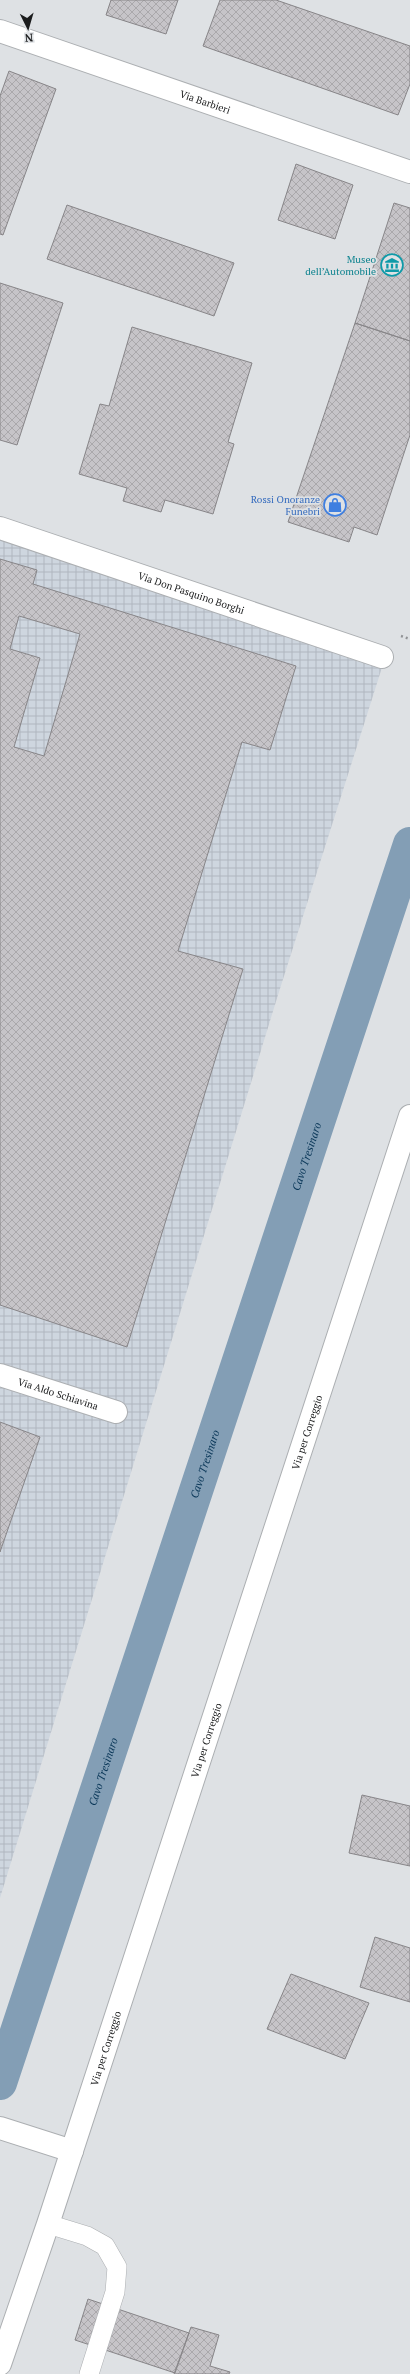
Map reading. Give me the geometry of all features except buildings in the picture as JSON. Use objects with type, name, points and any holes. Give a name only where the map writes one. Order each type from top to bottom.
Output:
[{"type":"street","name":"Via Barbieri","points":[[0,31],[410,172]]},
{"type":"street","name":"Via Don Pasquino Borghi","points":[[0,528],[382,657]]},
{"type":"street","name":"Via per Correggio","points":[[0,2364],[72,2151],[410,1116]]},
{"type":"street","name":"Via Aldo Schiavina","points":[[0,1375],[116,1412]]},
{"type":"street","points":[[0,2128],[72,2151]]},
{"type":"lane","points":[[48,2224],[87,2236],[105,2246],[117,2267],[115,2292],[89,2374]]},
{"type":"shaded area","points":[[0,521],[385,658],[278,995],[0,1898]]},
{"type":"waterway","name":"Cavo Tresinaro","points":[[0,2083],[410,844]]},
{"type":"place","name":"Museo dell’Automobile","points":[[392,265]]},
{"type":"place","name":"Rossi Onoranze Funebri","points":[[335,505]]}]
